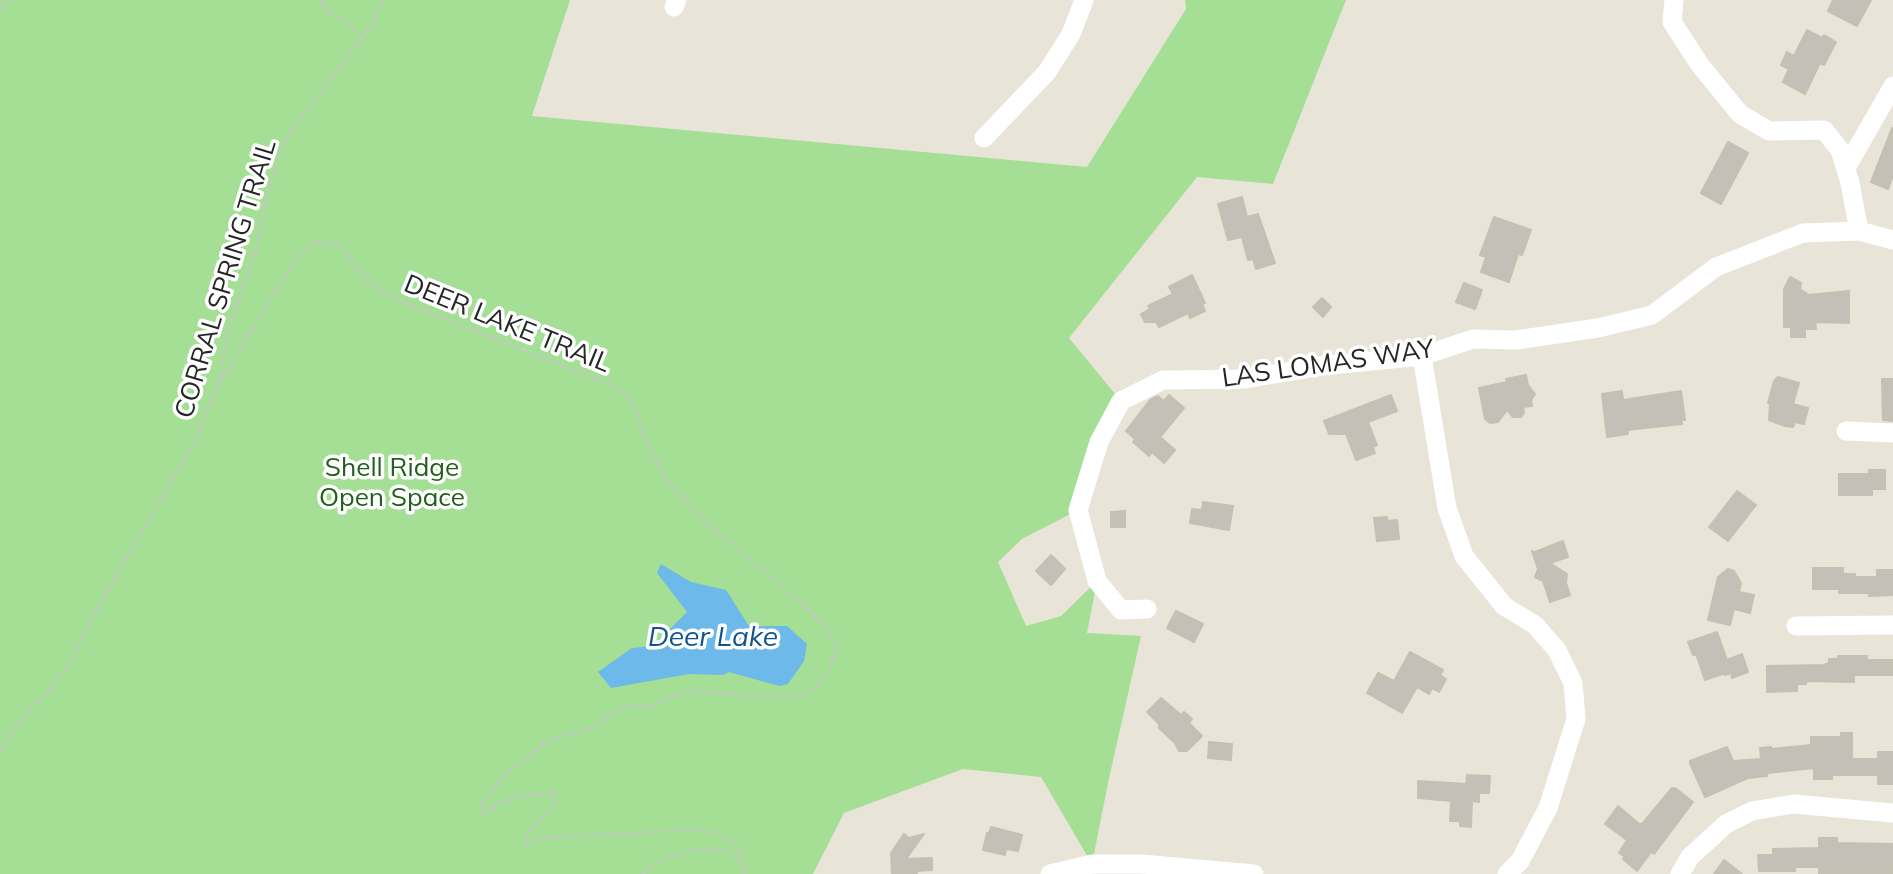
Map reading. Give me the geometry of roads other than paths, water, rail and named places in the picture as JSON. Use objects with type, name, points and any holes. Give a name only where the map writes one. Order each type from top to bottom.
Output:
[{"type":"street","points":[[984,138],[1047,72],[1071,34],[1084,0]]},
{"type":"street","points":[[1674,0],[1672,22],[1700,65],[1740,114],[1769,131],[1824,130],[1840,150],[1850,183],[1858,231]]},
{"type":"street","points":[[1846,168],[1893,86]]},
{"type":"street","name":"LAS LOMAS WAY","points":[[1147,608],[1121,610],[1097,581],[1078,510],[1099,442],[1121,401],[1163,380],[1245,379],[1321,366],[1422,356],[1473,339],[1516,340],[1598,327],[1652,315],[1716,267],[1803,233],[1858,231],[1893,240]]},
{"type":"street","points":[[1422,356],[1447,508],[1464,556],[1504,606],[1535,625],[1557,650],[1573,683],[1576,719],[1548,808],[1520,861],[1507,874]]},
{"type":"street","points":[[1846,431],[1893,433]]},
{"type":"street","points":[[1796,626],[1893,625]]},
{"type":"street","points":[[1680,874],[1690,857],[1726,824],[1752,811],[1794,804],[1893,813]]},
{"type":"street","points":[[1050,874],[1092,864],[1143,864],[1254,874]]},
{"type":"water","name":"Deer Lake","points":[[661,564],[691,582],[726,590],[749,626],[787,626],[807,644],[804,661],[788,684],[779,686],[729,672],[723,675],[689,674],[611,688],[598,672],[632,648],[653,646],[687,612],[657,573]]},
{"type":"park label","name":"Shell Ridge Open Space","points":[[392,483]]}]
